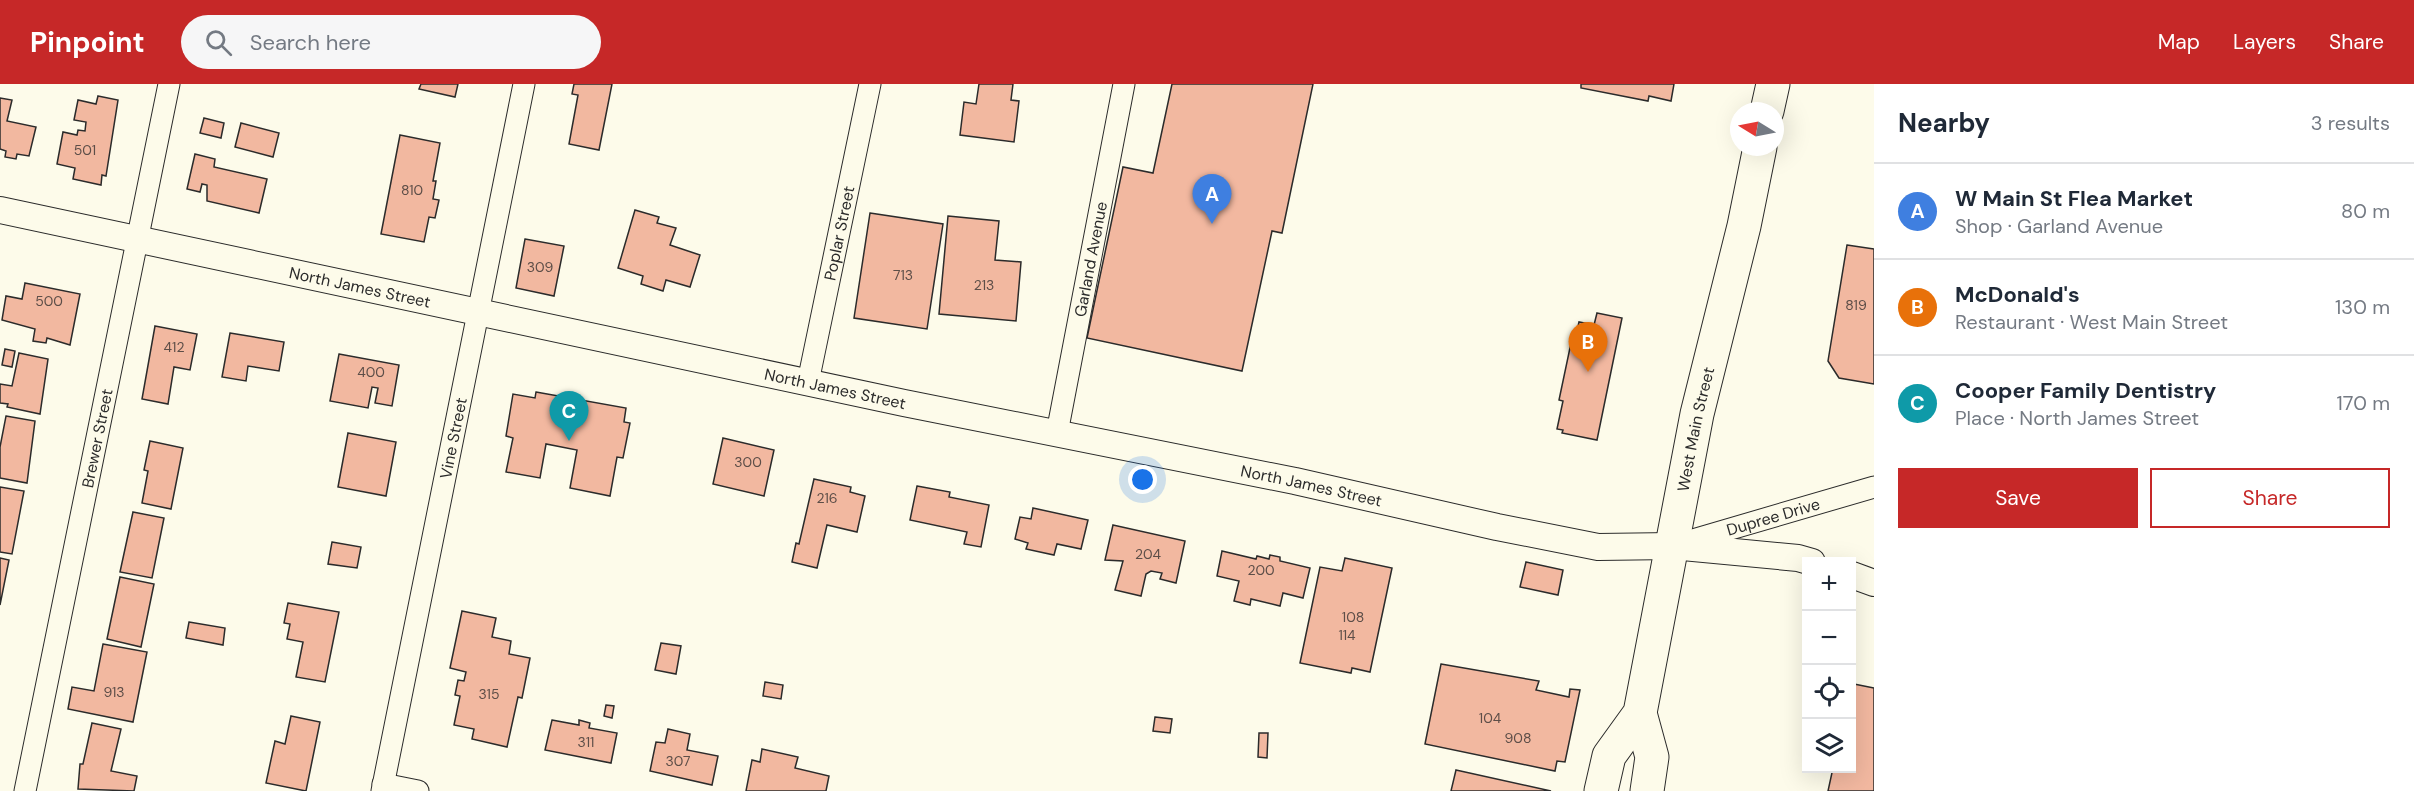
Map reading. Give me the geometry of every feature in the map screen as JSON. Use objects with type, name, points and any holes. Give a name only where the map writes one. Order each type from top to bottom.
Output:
[{"type":"main road","points":[[1769,102],[1773,84]]},
{"type":"main road","name":"West Main Street","points":[[1601,791],[1609,756],[1640,712],[1697,414],[1744,226],[1758,156]]},
{"type":"main road","name":"West Main Street","points":[[1640,712],[1652,757],[1647,791]]},
{"type":"street","name":"Brewer Street","points":[[25,791],[169,84]]},
{"type":"street","name":"Vine Street","points":[[382,787],[524,84]]},
{"type":"street","name":"Poplar Street","points":[[808,382],[870,84]]},
{"type":"street","name":"Garland Avenue","points":[[1057,434],[1125,84]]},
{"type":"street","name":"North James Street","points":[[0,210],[479,314],[1295,481],[1598,547],[1672,546],[1802,559]]},
{"type":"street","name":"Dupree Drive","points":[[1672,546],[1874,487]]},
{"type":"street","points":[[1856,576],[1874,583]]},
{"type":"street","points":[[382,787],[418,791]]},
{"type":"building","points":[[421,84],[458,84],[455,97],[419,89]]},
{"type":"building","points":[[574,84],[612,84],[599,150],[569,144],[578,95],[572,94]]},
{"type":"building","points":[[979,84],[1013,84],[1011,100],[1019,101],[1014,142],[960,135],[964,102],[976,104]]},
{"type":"building","points":[[1172,84],[1313,84],[1282,233],[1272,231],[1242,371],[1087,338],[1123,167],[1153,173]]},
{"type":"building","points":[[1581,84],[1674,84],[1671,101],[1649,96],[1648,101],[1581,88]]},
{"type":"building","points":[[98,96],[118,100],[106,176],[102,175],[101,185],[73,179],[75,168],[57,164],[63,132],[77,135],[78,130],[85,131],[86,122],[74,120],[78,100],[96,104]]},
{"type":"building","points":[[0,98],[12,100],[7,121],[36,127],[29,156],[17,154],[16,159],[5,157],[6,151],[0,149]]},
{"type":"building","points":[[204,118],[224,123],[221,138],[200,133]]},
{"type":"building","points":[[241,123],[279,133],[273,157],[235,147]]},
{"type":"building","points":[[400,135],[440,143],[433,181],[436,181],[433,199],[439,200],[435,218],[429,217],[424,242],[381,234]]},
{"type":"building","points":[[195,154],[215,159],[214,167],[267,179],[259,213],[207,201],[207,185],[202,184],[200,192],[187,189]]},
{"type":"building","points":[[635,210],[659,217],[657,223],[676,228],[670,245],[700,255],[690,287],[666,280],[663,291],[641,284],[643,276],[618,268]]},
{"type":"building","points":[[870,213],[943,224],[927,329],[854,318]]},
{"type":"building","points":[[948,216],[999,221],[995,260],[1021,262],[1016,321],[939,314]]},
{"type":"building","points":[[525,239],[564,246],[554,296],[516,288]]},
{"type":"building","points":[[1847,245],[1874,249],[1874,384],[1839,378],[1828,361]]},
{"type":"building","points":[[25,283],[80,294],[70,345],[47,338],[46,343],[33,341],[35,329],[2,320],[6,296],[22,299]]},
{"type":"building","points":[[1597,313],[1622,318],[1597,440],[1562,433],[1563,430],[1557,429],[1563,401],[1559,400],[1571,343],[1574,344],[1579,322],[1594,325]]},
{"type":"building","points":[[155,326],[197,334],[190,370],[174,367],[168,404],[142,399]]},
{"type":"building","points":[[230,333],[284,342],[279,371],[248,366],[246,381],[222,377]]},
{"type":"building","points":[[5,349],[15,351],[12,367],[2,365]]},
{"type":"building","points":[[19,353],[48,359],[40,414],[7,407],[8,404],[0,403],[0,384],[12,386]]},
{"type":"building","points":[[339,354],[399,365],[392,406],[375,403],[378,388],[372,387],[368,408],[330,401]]},
{"type":"building","points":[[536,392],[626,408],[624,422],[630,423],[623,458],[617,457],[610,496],[570,488],[577,450],[546,444],[540,478],[506,472],[513,438],[506,436],[513,394],[535,398]]},
{"type":"building","points":[[6,416],[35,421],[27,483],[0,478],[0,447]]},
{"type":"building","points":[[348,433],[396,442],[386,496],[338,487]]},
{"type":"building","points":[[723,438],[774,450],[764,496],[713,484]]},
{"type":"building","points":[[150,441],[183,448],[171,509],[142,503],[148,471],[144,470]]},
{"type":"building","points":[[814,479],[851,487],[850,492],[865,496],[857,532],[827,525],[817,568],[792,562],[796,543],[799,544]]},
{"type":"building","points":[[917,486],[950,492],[949,497],[989,505],[981,547],[964,544],[967,532],[910,520]]},
{"type":"building","points":[[0,487],[24,491],[12,554],[0,552]]},
{"type":"building","points":[[1033,508],[1088,520],[1081,549],[1057,544],[1054,555],[1026,549],[1028,543],[1015,539],[1020,517],[1031,519]]},
{"type":"building","points":[[133,512],[164,518],[152,578],[120,572]]},
{"type":"building","points":[[1113,525],[1185,541],[1176,583],[1160,579],[1162,573],[1151,571],[1146,574],[1141,596],[1115,590],[1123,561],[1105,560]]},
{"type":"building","points":[[332,542],[361,547],[357,568],[328,564]]},
{"type":"building","points":[[1222,551],[1256,559],[1257,556],[1269,559],[1270,555],[1280,557],[1280,561],[1310,568],[1303,598],[1283,593],[1280,606],[1251,599],[1250,605],[1234,601],[1239,581],[1217,576]]},
{"type":"building","points":[[0,558],[9,560],[0,605]]},
{"type":"building","points":[[1345,558],[1392,568],[1370,672],[1352,668],[1351,673],[1300,663],[1320,567],[1342,571]]},
{"type":"building","points":[[1526,562],[1563,570],[1558,595],[1520,587]]},
{"type":"building","points":[[120,577],[154,584],[141,647],[107,639]]},
{"type":"building","points":[[288,603],[339,612],[325,682],[296,677],[303,642],[287,639],[290,624],[284,623]]},
{"type":"building","points":[[462,611],[496,618],[492,637],[511,641],[509,654],[530,658],[522,698],[518,697],[507,747],[472,739],[474,729],[454,725],[460,696],[455,695],[458,680],[464,681],[466,672],[450,668]]},
{"type":"building","points":[[189,622],[225,628],[223,645],[186,638]]},
{"type":"building","points":[[661,643],[681,646],[676,674],[655,670]]},
{"type":"building","points":[[103,644],[147,652],[133,722],[68,709],[72,687],[94,691]]},
{"type":"building","points":[[1441,664],[1539,681],[1536,690],[1569,697],[1570,689],[1580,690],[1565,762],[1557,761],[1555,771],[1425,744]]},
{"type":"building","points":[[765,682],[783,685],[781,699],[763,696]]},
{"type":"building","points":[[1856,684],[1874,688],[1874,791],[1828,791],[1832,773],[1856,773]]},
{"type":"building","points":[[606,705],[614,706],[612,718],[604,716]]},
{"type":"building","points":[[291,716],[320,722],[306,791],[266,783],[275,741],[285,744]]},
{"type":"building","points":[[1155,717],[1172,719],[1170,733],[1153,731]]},
{"type":"building","points":[[552,720],[579,725],[579,720],[590,723],[589,728],[617,733],[611,763],[545,750]]},
{"type":"building","points":[[92,723],[121,729],[111,771],[137,776],[134,791],[78,789],[80,764],[83,764]]},
{"type":"building","points":[[668,729],[690,734],[687,750],[718,756],[712,785],[650,771],[656,742],[665,743]]},
{"type":"building","points":[[1259,733],[1268,733],[1267,758],[1258,757]]},
{"type":"building","points":[[762,749],[798,757],[795,768],[829,776],[826,791],[746,791],[752,760],[760,762]]},
{"type":"building","points":[[1456,770],[1551,791],[1451,791]]},
{"type":"place","name":"W Main St Flea Market","points":[[1212,224]]},
{"type":"place","name":"McDonald's","points":[[1588,372]]},
{"type":"place","name":"Cooper Family Dentistry","points":[[569,441]]}]
